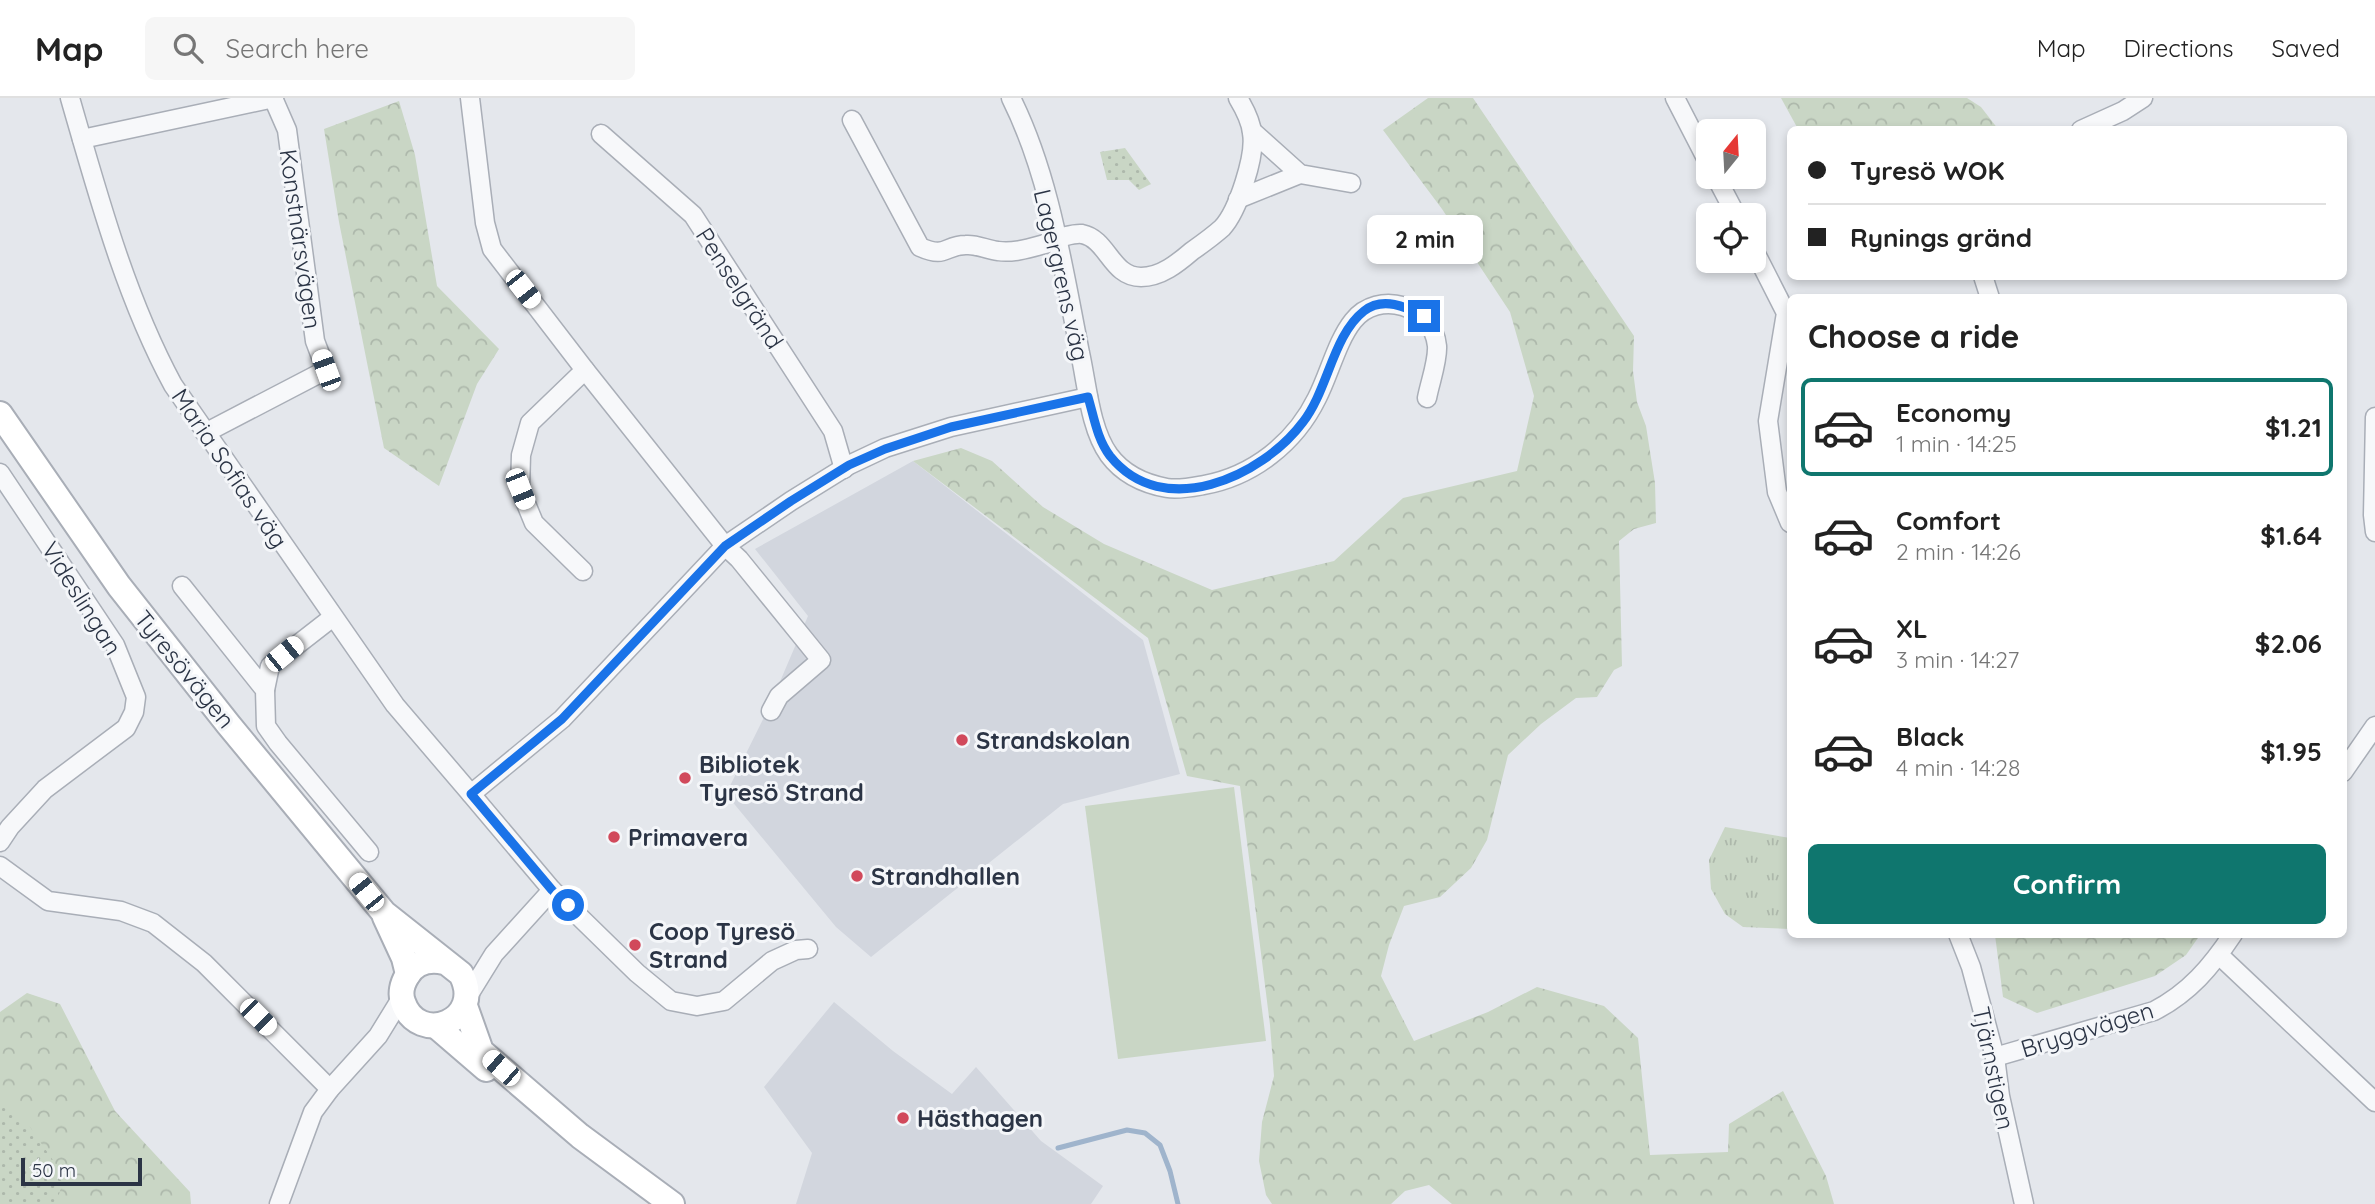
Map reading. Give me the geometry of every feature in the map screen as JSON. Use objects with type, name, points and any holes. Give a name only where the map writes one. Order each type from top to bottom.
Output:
[{"type":"main road","name":"Tyresövägen","points":[[0,414],[119,586],[228,724],[384,913],[449,964],[466,983],[466,1001],[481,1051],[580,1136],[672,1204]]},
{"type":"main road","name":"Tyresövägen","points":[[384,913],[404,958],[409,1014],[426,1023],[574,1146],[657,1204]]},
{"type":"main road","points":[[405,985],[424,962],[449,964]]},
{"type":"main road","points":[[426,1023],[451,1022],[466,1001]]},
{"type":"street","name":"Maria Sofias väg","points":[[71,98],[106,220],[155,352],[173,385],[395,705],[471,794]]},
{"type":"street","name":"Konstnärsvägen","points":[[82,139],[273,98],[287,130],[315,341],[326,370],[205,433]]},
{"type":"street","points":[[470,98],[485,223],[492,249],[725,546],[739,559],[821,660],[779,696],[771,711]]},
{"type":"street","name":"Lagergrens väg","points":[[471,794],[562,719],[725,546],[791,501],[844,469],[885,449],[951,427],[1088,397],[1056,239],[1032,149],[1011,98]]},
{"type":"street","points":[[852,120],[920,247],[933,253],[943,253],[961,244],[998,252],[1016,251],[1080,234],[1096,241],[1120,270],[1128,275],[1142,277],[1161,273],[1178,263],[1224,226],[1238,199],[1251,162],[1252,131],[1238,98]]},
{"type":"street","points":[[1675,98],[1696,139]]},
{"type":"street","points":[[2090,126],[2123,111],[2143,98]]},
{"type":"street","points":[[1252,131],[1300,174],[1351,183]]},
{"type":"street","name":"Penselgränd","points":[[601,134],[693,215],[832,431],[844,469]]},
{"type":"street","points":[[1238,199],[1300,174]]},
{"type":"street","points":[[1766,273],[1786,313],[1768,421],[1777,492],[1787,516]]},
{"type":"street","points":[[1088,397],[1100,439],[1121,468],[1135,477],[1171,489],[1228,479],[1262,463],[1287,442],[1317,399],[1353,321],[1367,308],[1385,304],[1404,305],[1424,316],[1433,331],[1437,347],[1427,398]]},
{"type":"street","points":[[583,571],[534,523],[520,489],[521,455],[530,423],[585,370]]},
{"type":"street","points":[[2375,417],[2375,532]]},
{"type":"street","name":"Videslingan","points":[[0,473],[115,645],[136,697],[134,712],[126,728],[45,789],[9,827],[0,842]]},
{"type":"street","points":[[182,586],[265,690]]},
{"type":"street","points":[[333,617],[270,666],[265,690],[266,726],[369,852]]},
{"type":"street","points":[[2347,766],[2375,726]]},
{"type":"street","points":[[471,794],[552,890],[664,997],[683,1004],[708,1006],[724,1001],[772,961],[796,950],[808,949]]},
{"type":"street","points":[[0,866],[48,901],[121,911],[152,923],[204,963],[330,1089]]},
{"type":"street","points":[[466,1001],[495,954],[552,890]]},
{"type":"street","name":"Tjärnstigen","points":[[1960,938],[1971,967],[1995,1057],[2000,1096],[2024,1204]]},
{"type":"street","name":"Bryggvägen","points":[[1995,1057],[2154,1011],[2192,987],[2230,938]]},
{"type":"street","points":[[449,964],[484,959],[495,954]]},
{"type":"street","points":[[2219,955],[2375,1102]]},
{"type":"street","points":[[279,1204],[313,1112],[377,1036],[405,985]]},
{"type":"street","points":[[377,1036],[402,1024],[426,1023]]},
{"type":"shaded area","name":"Strandskolan","points":[[913,461],[1143,640],[1180,774],[1063,804],[871,957],[836,927],[726,794],[770,705],[808,616],[755,549]]},
{"type":"shaded area","name":"Hästhagen","points":[[834,1002],[893,1051],[952,1094],[976,1067],[1041,1141],[1103,1186],[1091,1204],[796,1204],[812,1153],[764,1087]]},
{"type":"green space","points":[[1428,98],[1473,98],[1634,336],[1633,371],[1637,402],[1646,426],[1655,483],[1656,523],[1634,529],[1619,541],[1622,666],[1614,670],[1597,697],[1576,698],[1541,724],[1508,755],[1487,840],[1471,868],[1440,897],[1404,906],[1381,976],[1414,1041],[1488,1012],[1537,987],[1604,1006],[1638,1038],[1650,1155],[1728,1152],[1729,1124],[1783,1091],[1826,1176],[1834,1204],[1452,1204],[1429,1185],[1405,1191],[1391,1204],[1272,1204],[1266,1195],[1259,1161],[1262,1122],[1274,1076],[1240,786],[1187,776],[1148,638],[913,461],[961,448],[992,461],[1043,507],[1104,544],[1212,590],[1334,561],[1403,498],[1517,471],[1534,396],[1510,312],[1442,209],[1383,130]]},
{"type":"green space","points":[[1781,98],[1967,98],[1981,107],[1996,126],[1796,126]]},
{"type":"green space","points":[[399,101],[415,155],[437,286],[499,349],[477,384],[439,486],[384,448],[339,222],[324,129]]},
{"type":"green space","points":[[1125,148],[1151,184],[1139,190],[1129,180],[1107,180],[1100,152]]},
{"type":"green space","points":[[1234,787],[1266,1041],[1118,1059],[1085,806]]},
{"type":"green space","points":[[1725,827],[1787,837],[1787,929],[1743,927],[1725,914],[1711,889],[1709,860]]},
{"type":"green space","points":[[1996,938],[2198,938],[2186,955],[2155,976],[2037,1013],[2003,997]]},
{"type":"green space","points":[[27,993],[60,1004],[115,1111],[190,1192],[191,1204],[0,1204],[0,1012]]},
{"type":"green space","points":[[0,1096],[28,1124],[61,1172],[63,1181],[56,1204],[0,1204]]},
{"type":"waterway","points":[[1058,1148],[1127,1130],[1145,1133],[1160,1145],[1178,1204]]},
{"type":"place","name":"Strandskolan","points":[[962,740]]},
{"type":"place","name":"Bibliotek Tyresö Strand","points":[[685,778]]},
{"type":"place","name":"Primavera","points":[[614,837]]},
{"type":"place","name":"Strandhallen","points":[[857,876]]},
{"type":"place","name":"Coop Tyresö Strand","points":[[635,945]]},
{"type":"place","name":"Hästhagen","points":[[903,1118]]},
{"type":"route","points":[[568,905],[552,890],[471,794],[562,719],[725,546],[849,465],[885,449],[951,427],[1088,397],[1100,439],[1121,468],[1150,484],[1171,489],[1217,483],[1262,463],[1287,442],[1317,399],[1353,321],[1367,308],[1385,304],[1404,305],[1424,316]]}]
